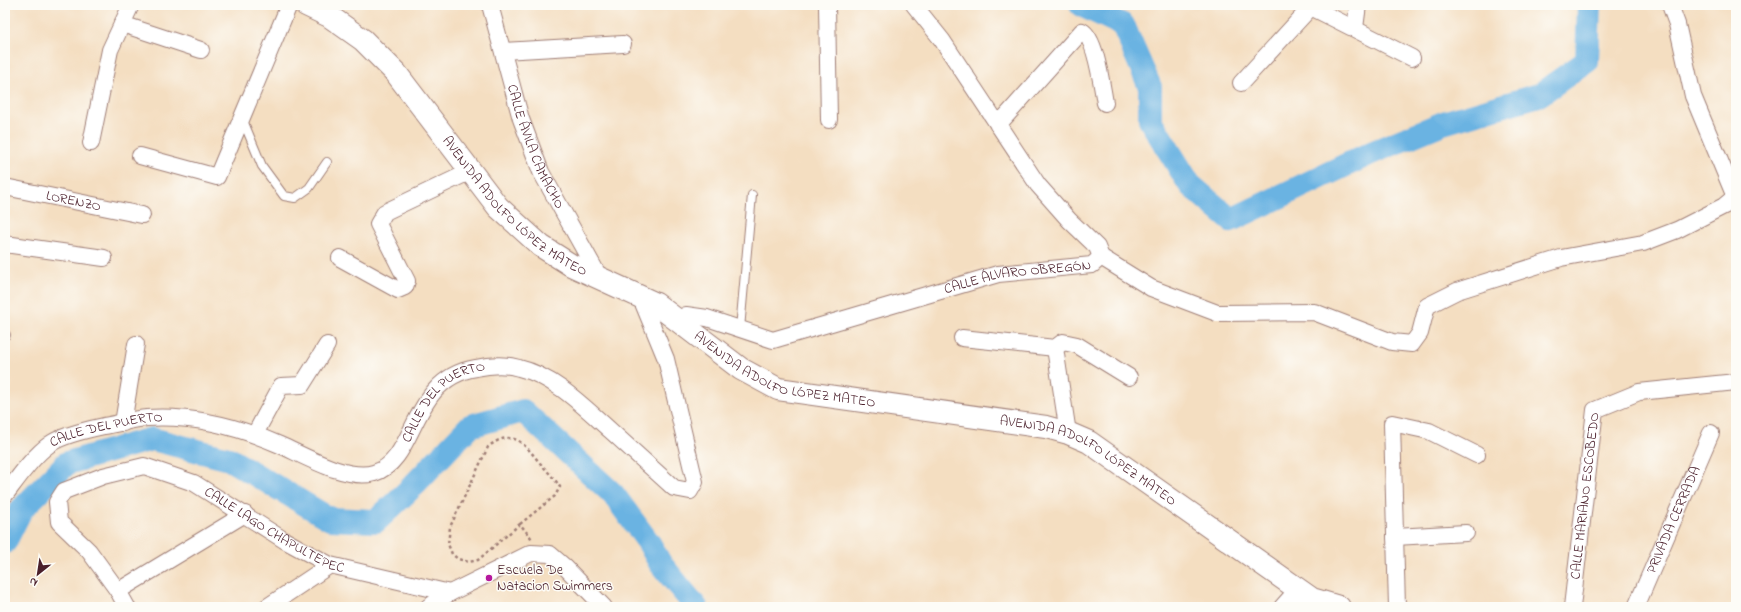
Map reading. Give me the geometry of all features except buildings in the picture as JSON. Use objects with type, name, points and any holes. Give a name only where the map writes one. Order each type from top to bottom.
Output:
[{"type":"main road","name":"AVENIDA ADOLFO LÓPEZ MATEO","points":[[306,5],[329,16],[368,45],[396,73],[498,207],[540,246],[570,265],[656,304],[741,369],[778,389],[1046,427],[1068,433],[1089,442],[1312,599],[1339,607]]},
{"type":"street","points":[[91,143],[110,50],[131,5]]},
{"type":"street","points":[[140,156],[217,177],[289,5]]},
{"type":"street","name":"CALLE ÁVILA CAMACHO","points":[[490,5],[521,119],[541,172],[601,280]]},
{"type":"street","points":[[827,5],[829,120]]},
{"type":"street","name":"CALLE ÁLVARO OBREGÓN","points":[[679,322],[686,315],[707,318],[773,340],[998,274],[1092,265],[1101,257],[1097,247],[1069,220],[1038,185],[942,40],[914,5]]},
{"type":"street","points":[[1355,28],[1358,5]]},
{"type":"street","points":[[1101,257],[1151,288],[1217,313],[1314,312],[1392,342],[1412,344],[1420,333],[1427,306],[1457,291],[1561,258],[1642,243],[1677,230],[1724,206],[1736,196],[1693,96],[1677,24],[1670,5]]},
{"type":"street","points":[[1241,83],[1311,7],[1412,58]]},
{"type":"street","points":[[122,24],[201,50]]},
{"type":"street","points":[[998,124],[1082,31],[1086,34],[1092,44],[1105,103]]},
{"type":"street","points":[[503,51],[623,44]]},
{"type":"street","points":[[340,258],[398,290],[405,287],[408,281],[378,224],[385,212],[471,171]]},
{"type":"street","name":"LORENZO","points":[[5,187],[142,215]]},
{"type":"street","points":[[5,244],[104,258]]},
{"type":"street","name":"CALLE DEL PUERTO","points":[[5,495],[25,469],[51,443],[89,429],[147,418],[198,420],[255,434],[331,467],[357,475],[375,473],[392,462],[401,451],[420,411],[438,386],[462,370],[489,365],[520,368],[546,379],[573,398],[674,488],[690,491],[695,482],[666,359],[640,296]]},
{"type":"street","points":[[962,338],[1055,348],[1063,342],[1077,345],[1129,377]]},
{"type":"street","points":[[123,423],[136,344]]},
{"type":"street","points":[[255,434],[281,386],[302,385],[327,345]]},
{"type":"street","points":[[1055,348],[1068,433]]},
{"type":"street","name":"CALLE MARIANO ESCOBEDO","points":[[1572,607],[1595,410],[1639,392],[1736,382]]},
{"type":"street","points":[[1397,607],[1392,423],[1429,431],[1477,455]]},
{"type":"street","name":"PRIVADA CERRADA","points":[[1636,607],[1711,433]]},
{"type":"street","name":"CALLE LAGO CHAPULTEPEC","points":[[127,607],[118,591],[89,551],[59,522],[57,502],[64,491],[103,476],[144,466],[194,483],[284,540],[330,565],[450,593]]},
{"type":"street","points":[[118,591],[245,514]]},
{"type":"street","points":[[1395,538],[1466,533]]},
{"type":"street","points":[[428,607],[450,593],[531,554],[550,554],[604,607]]},
{"type":"street","points":[[267,607],[330,565]]},
{"type":"street","points":[[1282,607],[1298,589]]},
{"type":"lane","points":[[242,117],[262,166],[284,196],[295,198],[309,188],[327,162]]},
{"type":"lane","points":[[740,329],[752,195]]},
{"type":"path","points":[[505,437],[515,438],[524,444],[560,487],[554,496],[520,524],[478,560],[469,562],[458,559],[452,554],[448,544],[450,527],[488,447],[497,440],[505,437]]},
{"type":"path","points":[[520,524],[528,531],[543,554]]},
{"type":"waterway","points":[[1081,5],[1123,25],[1150,87],[1150,120],[1190,185],[1231,220],[1371,153],[1443,123],[1539,95],[1587,61],[1589,5]]},
{"type":"waterway","points":[[5,542],[21,510],[67,463],[152,439],[229,459],[330,519],[376,521],[408,491],[470,426],[523,411],[613,494],[649,543],[660,563],[696,607]]},
{"type":"place","name":"Escuela De Natacion Swimmers","points":[[489,578]]}]
